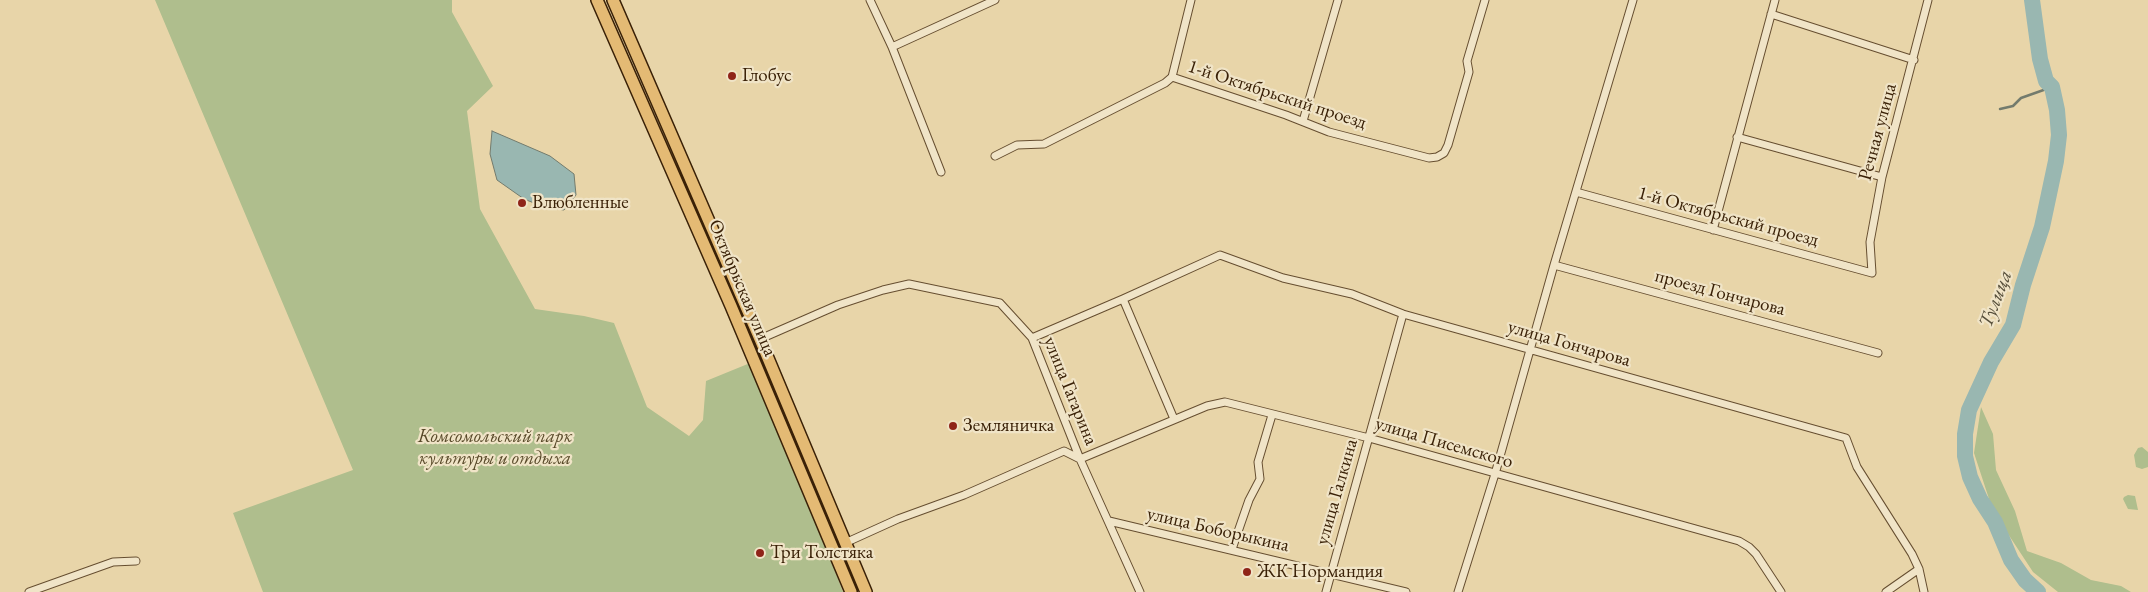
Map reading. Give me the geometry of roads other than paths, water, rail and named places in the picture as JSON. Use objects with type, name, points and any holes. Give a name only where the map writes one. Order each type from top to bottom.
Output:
[{"type":"main road","name":"Октябрьская улица","points":[[597,0],[731,306],[851,592]]},
{"type":"main road","name":"Октябрьская улица","points":[[613,0],[760,339],[866,592]]},
{"type":"street","points":[[870,0],[892,47],[941,172]]},
{"type":"street","points":[[892,47],[995,0]]},
{"type":"street","points":[[1172,77],[1191,0]]},
{"type":"street","points":[[1303,121],[1338,0]]},
{"type":"street","name":"1-й Октябрьский проезд","points":[[995,156],[1017,145],[1044,144],[1172,77],[1303,121],[1329,132],[1429,158],[1444,152],[1448,145],[1469,72],[1467,60],[1484,0]]},
{"type":"street","points":[[1458,592],[1495,474],[1554,265],[1633,0]]},
{"type":"street","points":[[1713,230],[1774,0]]},
{"type":"street","name":"Речная улица","points":[[1872,272],[1870,242],[1882,177],[1914,60],[1928,0]]},
{"type":"street","points":[[1771,14],[1914,60]]},
{"type":"street","points":[[1737,137],[1882,177]]},
{"type":"street","name":"1-й Октябрьский проезд","points":[[1576,192],[1872,272]]},
{"type":"street","name":"улица Гончарова","points":[[1032,338],[1220,255],[1282,278],[1352,294],[1403,314],[1846,438],[1857,467],[1912,554],[1919,569],[1924,592]]},
{"type":"street","name":"проезд Гончарова","points":[[1554,265],[1878,353]]},
{"type":"street","name":"улица Гагарина","points":[[760,339],[838,304],[909,284],[1000,303],[1032,338],[1080,459],[1140,592]]},
{"type":"street","points":[[1123,299],[1174,419]]},
{"type":"street","name":"улица Галкина","points":[[1326,592],[1403,314]]},
{"type":"street","name":"улица Писемского","points":[[1080,459],[1207,406],[1225,402],[1368,438],[1739,541],[1756,554],[1782,592]]},
{"type":"street","points":[[1232,549],[1249,500],[1260,479],[1258,462],[1272,415]]},
{"type":"street","points":[[845,543],[898,519],[964,495],[1064,451],[1080,459]]},
{"type":"street","name":"улица Боборыкина","points":[[1109,521],[1406,592]]},
{"type":"street","points":[[29,592],[113,562],[136,561]]},
{"type":"street","points":[[1886,592],[1919,569]]},
{"type":"water","points":[[492,131],[550,156],[574,174],[576,195],[564,210],[544,207],[524,199],[497,180],[490,154]]},
{"type":"waterway","name":"Тулица","points":[[2032,0],[2040,59],[2046,81],[2052,87],[2057,110],[2059,135],[2056,161],[2042,227],[2023,285],[2013,325],[1991,362],[1969,410],[1965,434],[1965,456],[1970,477],[1980,499],[1995,522],[2011,560],[2025,580],[2038,592]]},
{"type":"waterway","points":[[2000,109],[2013,106],[2021,98],[2052,87]]},
{"type":"place","name":"Глобус","points":[[732,76]]},
{"type":"place","name":"Влюбленные","points":[[522,203]]},
{"type":"place","name":"Земляничка","points":[[953,426]]},
{"type":"place","name":"Три Толстяка","points":[[760,553]]},
{"type":"place","name":"ЖК Нормандия","points":[[1247,572]]},
{"type":"park label","name":"Комсомольский парк культуры и отдыха","points":[[495,448]]}]
